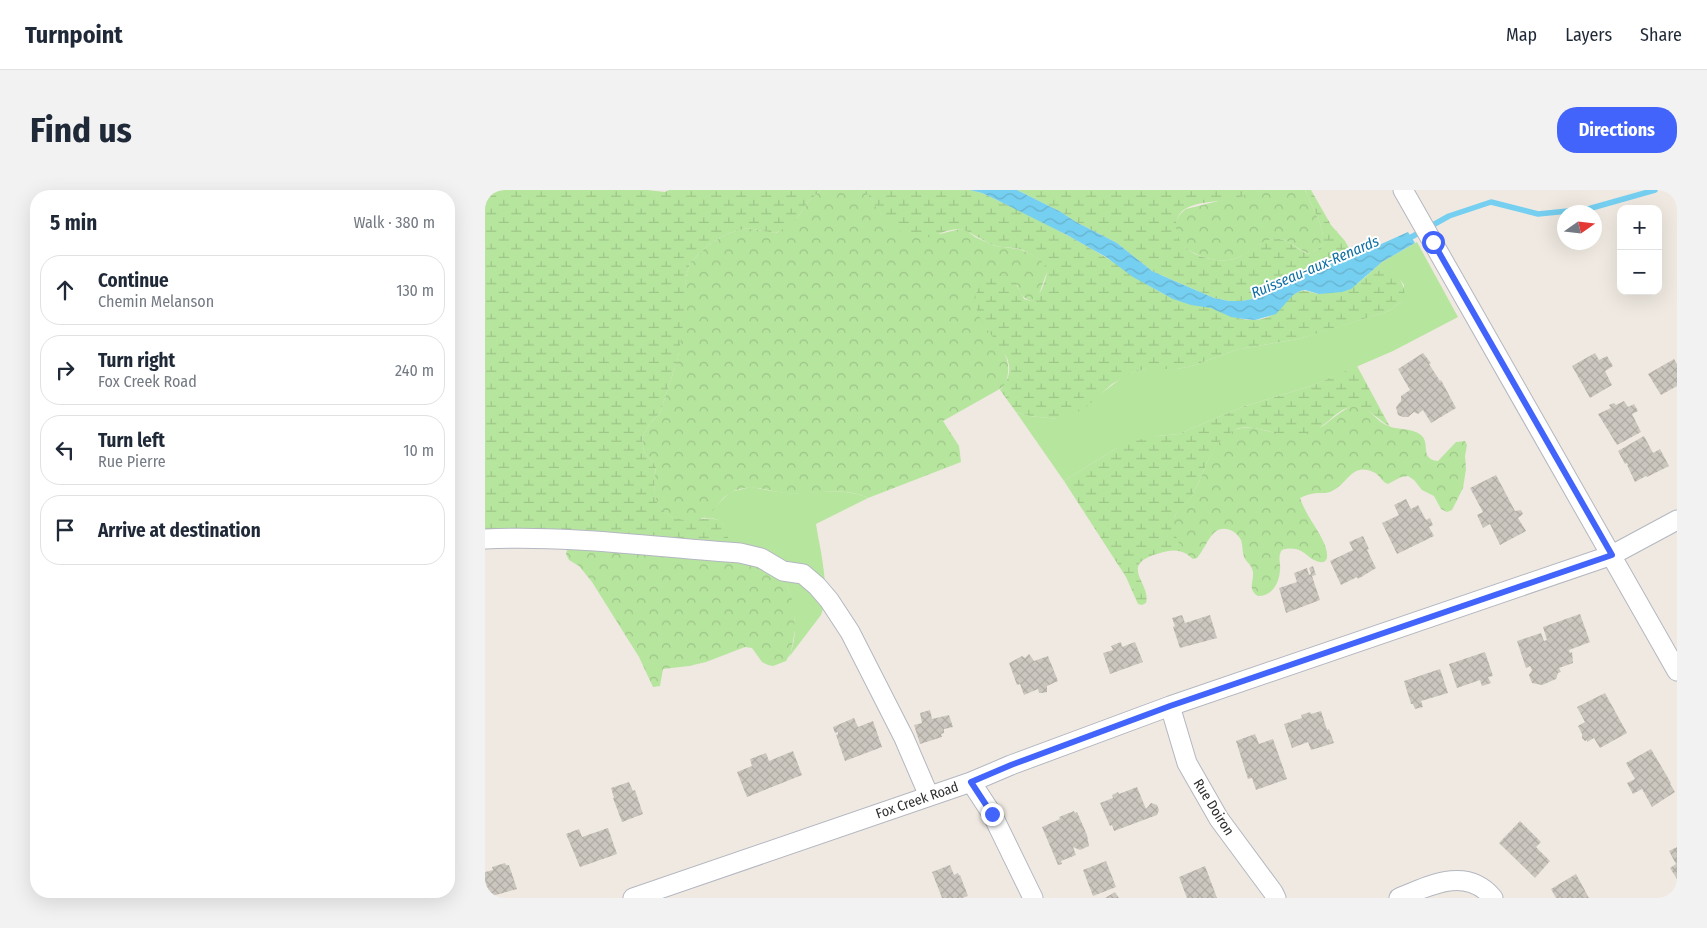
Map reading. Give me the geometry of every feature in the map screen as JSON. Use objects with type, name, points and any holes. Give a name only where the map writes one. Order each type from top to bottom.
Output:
[{"type":"street","points":[[1403,190],[1677,671]]},
{"type":"street","name":"Fox Creek Road","points":[[633,898],[971,782],[1011,765],[1170,706],[1612,555],[1677,520]]},
{"type":"street","points":[[485,539],[560,539],[740,553],[761,558],[783,571],[803,574],[829,600],[850,632],[904,738],[929,796]]},
{"type":"street","name":"Rue Doiron","points":[[1170,706],[1187,763],[1219,819],[1276,898]]},
{"type":"street","points":[[971,782],[992,814],[1033,898]]},
{"type":"street","points":[[1399,898],[1432,884],[1454,880],[1472,883],[1489,892],[1493,898]]},
{"type":"green space","points":[[485,190],[647,190],[665,192],[669,190],[821,190],[787,227],[775,233],[747,228],[727,234],[708,245],[690,263],[686,277],[683,325],[678,358],[660,413],[651,422],[642,437],[644,452],[656,466],[655,494],[663,511],[674,518],[721,521],[728,534],[728,544],[485,536]]},
{"type":"green space","points":[[821,190],[862,190],[867,193],[881,214],[940,234],[960,229],[967,231],[975,237],[995,246],[1019,249],[1034,255],[1044,263],[1047,272],[1038,297],[1031,301],[1023,297],[1017,284],[987,329],[1005,355],[1008,369],[1005,386],[943,421],[959,446],[961,462],[868,498],[858,494],[837,491],[795,494],[746,488],[728,494],[710,513],[699,520],[684,521],[670,516],[664,512],[656,500],[654,488],[656,466],[644,452],[642,437],[651,422],[660,413],[678,358],[686,277],[690,263],[708,245],[727,234],[747,228],[776,233],[797,218],[808,202]]},
{"type":"green space","points":[[862,190],[970,190],[982,193],[1037,219],[1101,254],[1164,294],[1179,301],[1207,306],[1243,319],[1255,320],[1271,316],[1287,299],[1298,292],[1305,291],[1320,294],[1352,286],[1368,275],[1382,270],[1398,276],[1405,295],[1401,302],[1389,311],[1298,339],[1239,349],[1192,366],[1177,369],[1146,369],[1134,372],[1112,384],[1085,408],[1058,419],[1029,416],[1016,412],[1000,390],[1008,376],[1007,358],[978,314],[976,295],[980,286],[987,280],[999,276],[1012,276],[1024,299],[1031,301],[1039,294],[1042,288],[1046,277],[1045,267],[1039,259],[1020,249],[993,245],[959,229],[923,238],[908,235],[886,220],[868,195]]},
{"type":"green space","points":[[1017,190],[1263,190],[1245,196],[1194,205],[1185,209],[1178,216],[1176,223],[1177,234],[1187,248],[1203,257],[1230,260],[1272,239],[1283,240],[1309,254],[1317,250],[1323,244],[1323,235],[1320,223],[1305,190],[1311,190],[1331,225],[1345,241],[1349,248],[1349,253],[1321,268],[1297,274],[1252,299],[1229,301],[1214,298],[1152,271],[1117,243]]},
{"type":"green space","points":[[1263,190],[1305,190],[1320,223],[1323,235],[1323,244],[1317,250],[1310,254],[1287,241],[1273,239],[1263,242],[1236,258],[1218,260],[1196,254],[1186,248],[1179,240],[1176,232],[1176,221],[1186,209]]},
{"type":"green space","points":[[1417,242],[1458,317],[1393,351],[1314,385],[1242,407],[1179,434],[1157,436],[1115,449],[1064,481],[1016,412],[1029,416],[1058,419],[1099,395],[1123,377],[1134,372],[1146,369],[1177,369],[1192,366],[1239,349],[1298,339],[1389,311],[1401,302],[1404,285],[1396,275],[1387,271],[1366,276],[1382,262]]},
{"type":"green space","points":[[1357,366],[1390,427],[1364,409],[1350,407],[1341,411],[1322,426],[1307,433],[1289,436],[1247,427],[1231,432],[1217,445],[1192,496],[1175,516],[1175,534],[1187,554],[1167,551],[1147,558],[1140,563],[1139,575],[1147,596],[1146,603],[1138,604],[1126,577],[1064,481],[1115,449],[1138,440],[1179,434],[1242,407],[1314,385]]},
{"type":"green space","points":[[1351,406],[1365,409],[1385,425],[1414,431],[1421,435],[1424,439],[1427,454],[1432,460],[1438,461],[1456,442],[1465,441],[1467,445],[1465,456],[1466,469],[1463,488],[1452,510],[1447,512],[1441,509],[1434,496],[1422,490],[1408,476],[1401,477],[1388,484],[1373,472],[1360,470],[1354,472],[1341,485],[1330,492],[1313,493],[1300,498],[1324,543],[1327,551],[1326,561],[1319,562],[1314,560],[1296,549],[1282,550],[1279,558],[1279,575],[1274,588],[1267,594],[1258,596],[1252,588],[1252,570],[1244,557],[1241,540],[1233,531],[1222,529],[1215,532],[1197,558],[1193,559],[1184,551],[1177,540],[1173,528],[1175,516],[1178,510],[1192,496],[1214,449],[1226,434],[1247,427],[1282,434],[1309,430],[1323,426]]},
{"type":"green space","points":[[751,487],[786,493],[848,492],[868,498],[816,524],[824,570],[824,605],[821,615],[789,657],[794,639],[795,621],[787,585],[726,549],[724,526],[721,522],[712,518],[704,518],[730,492]]},
{"type":"green space","points":[[571,548],[749,561],[783,578],[787,585],[794,605],[795,630],[791,652],[786,661],[773,666],[762,662],[752,648],[745,647],[706,662],[663,669],[660,686],[653,687],[639,657],[592,582],[579,566],[569,560],[566,554],[567,550]]},
{"type":"water","points":[[970,190],[1017,190],[1117,243],[1152,271],[1214,298],[1229,301],[1252,299],[1297,274],[1321,268],[1349,253],[1370,249],[1408,232],[1415,243],[1382,262],[1351,289],[1342,292],[1319,294],[1305,290],[1300,291],[1293,295],[1276,314],[1255,320],[1244,319],[1231,317],[1211,308],[1191,305],[1173,299],[1133,277],[1106,257],[1067,235],[982,193]]},
{"type":"building","points":[[1423,353],[1431,363],[1429,364],[1441,380],[1456,408],[1431,423],[1423,410],[1418,414],[1414,412],[1408,417],[1403,417],[1398,415],[1396,407],[1401,401],[1401,396],[1410,390],[1398,369]]},
{"type":"building","points":[[1595,353],[1599,360],[1607,356],[1613,366],[1605,371],[1612,385],[1590,398],[1572,366]]},
{"type":"building","points":[[1674,359],[1677,364],[1677,386],[1661,395],[1648,374]]},
{"type":"building","points":[[1624,401],[1628,407],[1634,404],[1638,411],[1632,414],[1641,432],[1617,445],[1598,414],[1611,408],[1609,405],[1614,403],[1616,405]]},
{"type":"building","points":[[1644,436],[1653,453],[1660,449],[1669,466],[1635,482],[1627,463],[1625,464],[1618,451]]},
{"type":"building","points":[[1496,475],[1515,511],[1521,510],[1523,514],[1518,518],[1526,531],[1500,545],[1490,524],[1483,528],[1477,515],[1483,512],[1470,488]]},
{"type":"building","points":[[1406,499],[1411,509],[1418,505],[1426,520],[1430,518],[1433,525],[1429,527],[1434,536],[1397,554],[1382,523],[1399,515],[1394,505]]},
{"type":"building","points":[[1363,536],[1369,549],[1367,550],[1376,568],[1358,579],[1357,577],[1341,585],[1330,561],[1353,550],[1349,542]]},
{"type":"building","points":[[1313,566],[1316,575],[1312,576],[1320,600],[1286,613],[1279,588],[1297,582],[1294,573],[1307,568],[1309,575],[1311,574],[1309,568]]},
{"type":"building","points":[[1580,614],[1590,642],[1569,650],[1570,653],[1572,652],[1573,663],[1559,668],[1561,672],[1558,673],[1556,679],[1542,685],[1532,683],[1529,675],[1532,670],[1530,666],[1526,668],[1517,641],[1541,633],[1544,641],[1547,640],[1543,627]]},
{"type":"building","points":[[1182,615],[1185,623],[1210,615],[1217,638],[1180,648],[1172,618]]},
{"type":"building","points":[[1121,642],[1122,647],[1135,642],[1143,662],[1110,674],[1103,653],[1113,650],[1111,646]]},
{"type":"building","points":[[1485,652],[1493,676],[1488,677],[1491,683],[1482,686],[1480,680],[1457,688],[1449,664]]},
{"type":"building","points":[[1029,654],[1034,661],[1048,656],[1058,681],[1047,686],[1047,692],[1039,693],[1038,689],[1024,695],[1020,684],[1017,685],[1009,663],[1022,656],[1025,658]]},
{"type":"building","points":[[1440,669],[1448,693],[1421,701],[1423,707],[1415,709],[1413,704],[1411,704],[1404,681]]},
{"type":"building","points":[[1605,693],[1627,733],[1600,748],[1594,738],[1587,742],[1587,740],[1585,741],[1582,738],[1578,726],[1585,722],[1577,707]]},
{"type":"building","points":[[930,710],[932,719],[949,715],[953,727],[944,729],[944,733],[941,734],[942,737],[920,744],[914,725],[922,723],[920,713]]},
{"type":"building","points":[[1321,711],[1327,730],[1329,729],[1334,743],[1311,750],[1308,742],[1292,748],[1284,724],[1302,718],[1301,715]]},
{"type":"building","points":[[854,718],[858,727],[873,721],[882,747],[845,761],[836,735],[838,732],[835,733],[833,727]]},
{"type":"building","points":[[1255,734],[1259,744],[1273,739],[1287,779],[1256,790],[1252,778],[1248,779],[1236,741]]},
{"type":"building","points":[[1651,749],[1675,792],[1652,807],[1642,789],[1633,794],[1627,783],[1635,779],[1626,763]]},
{"type":"building","points":[[793,751],[802,775],[747,797],[737,772],[752,766],[750,759],[766,753],[769,761]]},
{"type":"building","points":[[629,782],[633,791],[635,790],[643,814],[622,822],[611,788]]},
{"type":"building","points":[[1137,787],[1146,809],[1151,803],[1157,805],[1159,810],[1157,815],[1114,831],[1100,803],[1113,798],[1112,795],[1118,792],[1119,794]]},
{"type":"building","points":[[1074,811],[1075,813],[1077,812],[1087,835],[1089,846],[1080,850],[1073,847],[1076,855],[1061,861],[1062,864],[1058,865],[1042,827]]},
{"type":"building","points":[[1520,821],[1541,842],[1536,847],[1550,861],[1535,878],[1499,843]]},
{"type":"building","points":[[608,828],[617,854],[580,867],[566,834],[579,829],[582,837]]},
{"type":"building","points":[[1677,847],[1677,879],[1670,868],[1676,864],[1669,851]]},
{"type":"building","points":[[1106,861],[1116,887],[1093,896],[1083,870]]},
{"type":"building","points":[[505,863],[509,865],[517,889],[485,898],[485,872],[493,870],[492,867]]},
{"type":"building","points":[[950,865],[954,875],[958,873],[960,875],[968,896],[962,898],[942,898],[932,872]]},
{"type":"building","points":[[1205,866],[1217,898],[1187,898],[1179,877]]},
{"type":"building","points":[[1576,874],[1589,898],[1556,898],[1551,889]]},
{"type":"building","points":[[1115,892],[1119,898],[1105,898]]},
{"type":"waterway","name":"Ruisseau-aux-Renards","points":[[1406,240],[1449,216],[1491,202],[1538,214],[1588,209],[1655,190]]},
{"type":"route","points":[[992,814],[971,782],[1011,765],[1170,706],[1612,555],[1433,242]]}]
